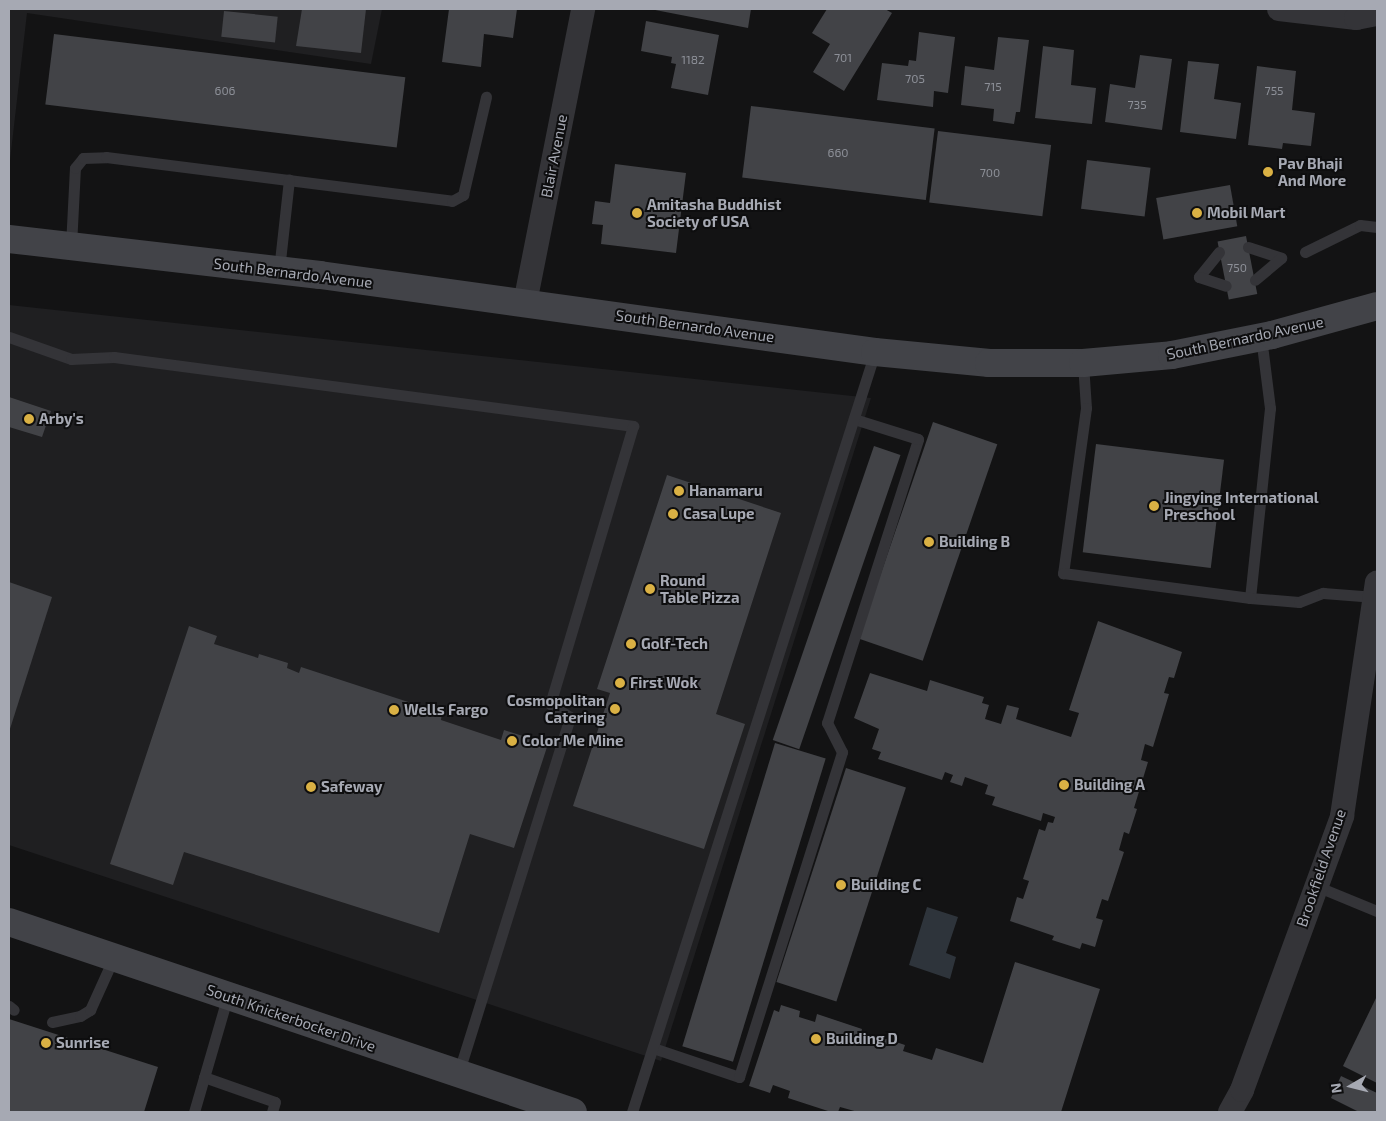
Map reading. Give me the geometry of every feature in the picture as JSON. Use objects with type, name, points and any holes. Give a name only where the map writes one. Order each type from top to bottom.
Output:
[{"type":"street","name":"Blair Avenue","points":[[525,302],[583,9]]},
{"type":"street","points":[[1278,9],[1356,18],[1377,14]]},
{"type":"street","name":"South Bernardo Avenue","points":[[9,239],[525,302],[876,352],[989,363],[1083,363],[1172,355],[1261,337],[1377,306]]},
{"type":"street","name":"Brookfield Avenue","points":[[1230,1112],[1242,1090],[1342,816],[1376,590]]},
{"type":"street","name":"South Knickerbocker Drive","points":[[9,922],[112,959],[228,995],[573,1112]]},
{"type":"lane","points":[[72,246],[75,168],[83,158],[106,157],[452,201],[463,195],[486,96]]},
{"type":"lane","points":[[279,272],[289,180]]},
{"type":"lane","points":[[1305,252],[1360,225],[1377,227]]},
{"type":"lane","points":[[1248,247],[1281,258],[1254,280]]},
{"type":"lane","points":[[1219,252],[1199,277],[1226,286]]},
{"type":"lane","points":[[9,337],[34,348],[71,359],[114,357],[633,426],[550,704],[570,717],[458,1074]]},
{"type":"lane","points":[[1250,598],[1270,408],[1261,337]]},
{"type":"lane","points":[[632,1112],[876,352]]},
{"type":"lane","points":[[1083,363],[1086,408],[1063,573],[1250,598],[1299,602],[1323,593],[1376,590]]},
{"type":"lane","points":[[653,1048],[739,1077],[742,1068],[842,752],[827,723],[918,439],[854,419]]},
{"type":"lane","points":[[1316,886],[1377,911]]},
{"type":"lane","points":[[52,1022],[80,1016],[90,1010],[112,959]]},
{"type":"lane","points":[[194,1112],[228,995]]},
{"type":"lane","points":[[204,1077],[275,1102],[272,1112]]},
{"type":"shaded area","points":[[9,9],[382,9],[371,64],[27,13],[9,169]]},
{"type":"shaded area","points":[[9,305],[871,398],[661,1061],[9,845]]},
{"type":"shaded area","points":[[927,907],[958,917],[946,953],[956,957],[950,979],[909,965]]},
{"type":"building","points":[[302,9],[366,9],[361,53],[296,46]]},
{"type":"building","points":[[449,9],[517,9],[513,38],[484,34],[481,67],[442,62]]},
{"type":"building","points":[[650,9],[751,9],[748,28]]},
{"type":"building","points":[[827,9],[885,9],[892,13],[844,91],[813,72],[830,44],[812,33]]},
{"type":"building","points":[[224,11],[278,17],[275,43],[221,37]]},
{"type":"building","points":[[646,21],[719,35],[708,95],[671,88],[676,64],[671,63],[672,57],[641,51]]},
{"type":"building","points":[[919,32],[955,37],[948,93],[934,91],[933,107],[877,100],[882,63],[908,66],[909,60],[916,61]]},
{"type":"building","points":[[54,34],[405,77],[397,148],[45,104]]},
{"type":"building","points":[[998,37],[1029,40],[1020,112],[1016,112],[1014,124],[993,121],[994,109],[961,105],[965,66],[994,70]]},
{"type":"building","points":[[1043,46],[1074,50],[1071,85],[1096,88],[1092,124],[1035,118]]},
{"type":"building","points":[[1140,55],[1172,59],[1162,130],[1105,122],[1110,84],[1135,88]]},
{"type":"building","points":[[1188,61],[1219,64],[1214,99],[1241,103],[1236,139],[1180,132]]},
{"type":"building","points":[[1257,66],[1296,71],[1292,110],[1315,113],[1311,146],[1283,143],[1282,149],[1248,145]]},
{"type":"building","points":[[751,106],[935,129],[926,200],[742,177]]},
{"type":"building","points":[[938,131],[1051,145],[1042,216],[929,202]]},
{"type":"building","points":[[1087,160],[1151,168],[1145,216],[1081,209]]},
{"type":"building","name":"Amitasha Buddhist Society of USA","points":[[615,164],[686,173],[676,253],[601,244],[603,225],[592,224],[595,201],[610,203]]},
{"type":"building","name":"Mobil Mart","points":[[1230,185],[1237,226],[1163,239],[1156,198]]},
{"type":"building","points":[[1246,236],[1257,294],[1229,299],[1218,242]]},
{"type":"building","name":"Arby's","points":[[9,397],[51,411],[42,437],[9,427]]},
{"type":"building","name":"Building B","points":[[933,422],[997,444],[923,661],[858,639]]},
{"type":"building","name":"Jingying International Preschool","points":[[1096,444],[1224,460],[1211,568],[1083,552]]},
{"type":"building","points":[[874,446],[900,455],[799,749],[773,740]]},
{"type":"building","points":[[667,475],[781,513],[716,714],[745,724],[704,849],[573,806],[610,693],[597,689]]},
{"type":"building","points":[[9,582],[52,597],[9,732]]},
{"type":"building","name":"Building A","points":[[1098,621],[1182,652],[1174,678],[1169,677],[1164,693],[1169,694],[1153,747],[1145,744],[1141,760],[1148,762],[1134,808],[1137,809],[1129,834],[1124,832],[1119,850],[1124,852],[1108,901],[1102,899],[1096,918],[1103,920],[1095,947],[1082,943],[1080,949],[1052,940],[1054,936],[1010,921],[1017,897],[1023,899],[1029,881],[1023,879],[1039,829],[1045,831],[1048,822],[1053,823],[1055,817],[1043,813],[1041,821],[992,805],[995,797],[985,794],[988,785],[965,777],[962,786],[950,782],[953,775],[945,772],[942,780],[878,759],[881,752],[872,749],[879,729],[854,718],[870,673],[927,691],[930,680],[984,697],[982,703],[989,705],[985,719],[1001,724],[1007,705],[1019,708],[1016,719],[1071,737],[1079,713],[1069,710]]},
{"type":"building","name":"Safeway","points":[[189,626],[217,636],[214,644],[258,658],[259,654],[288,663],[287,668],[299,673],[301,667],[442,713],[441,720],[501,740],[504,730],[548,744],[514,848],[470,834],[439,933],[184,852],[173,885],[110,864]]},
{"type":"building","points":[[775,743],[826,758],[733,1062],[682,1046]]},
{"type":"building","name":"Building C","points":[[846,768],[906,787],[836,1001],[776,982]]},
{"type":"building","name":"Building D","points":[[1015,962],[1100,989],[1061,1112],[858,1112],[840,1107],[838,1112],[831,1112],[788,1098],[790,1091],[773,1085],[770,1093],[749,1086],[774,1010],[779,1012],[781,1005],[800,1011],[799,1017],[815,1022],[817,1014],[862,1029],[860,1037],[876,1042],[878,1036],[905,1045],[903,1051],[932,1060],[936,1048],[983,1063]]},
{"type":"building","points":[[1377,996],[1377,1083],[1343,1066]]},
{"type":"building","name":"Sunrise","points":[[9,1019],[158,1067],[144,1112],[9,1112]]},
{"type":"building","points":[[1341,1076],[1377,1093],[1377,1112],[1359,1112],[1331,1098]]},
{"type":"place","name":"Pav Bhaji And More","points":[[1268,172]]},
{"type":"place","name":"Amitasha Buddhist Society of USA","points":[[637,213]]},
{"type":"place","name":"Mobil Mart","points":[[1197,213]]},
{"type":"place","name":"Arby's","points":[[29,419]]},
{"type":"place","name":"Hanamaru","points":[[679,491]]},
{"type":"place","name":"Jingying International Preschool","points":[[1154,506]]},
{"type":"place","name":"Casa Lupe","points":[[673,514]]},
{"type":"place","name":"Building B","points":[[929,542]]},
{"type":"place","name":"Round Table Pizza","points":[[650,589]]},
{"type":"place","name":"Golf-Tech","points":[[631,644]]},
{"type":"place","name":"First Wok","points":[[620,683]]},
{"type":"place","name":"Cosmopolitan Catering","points":[[615,709]]},
{"type":"place","name":"Wells Fargo","points":[[394,710]]},
{"type":"place","name":"Color Me Mine","points":[[512,741]]},
{"type":"place","name":"Building A","points":[[1064,785]]},
{"type":"place","name":"Safeway","points":[[311,787]]},
{"type":"place","name":"Building C","points":[[841,885]]},
{"type":"place","name":"Building D","points":[[816,1039]]},
{"type":"place","name":"Sunrise","points":[[46,1043]]}]
